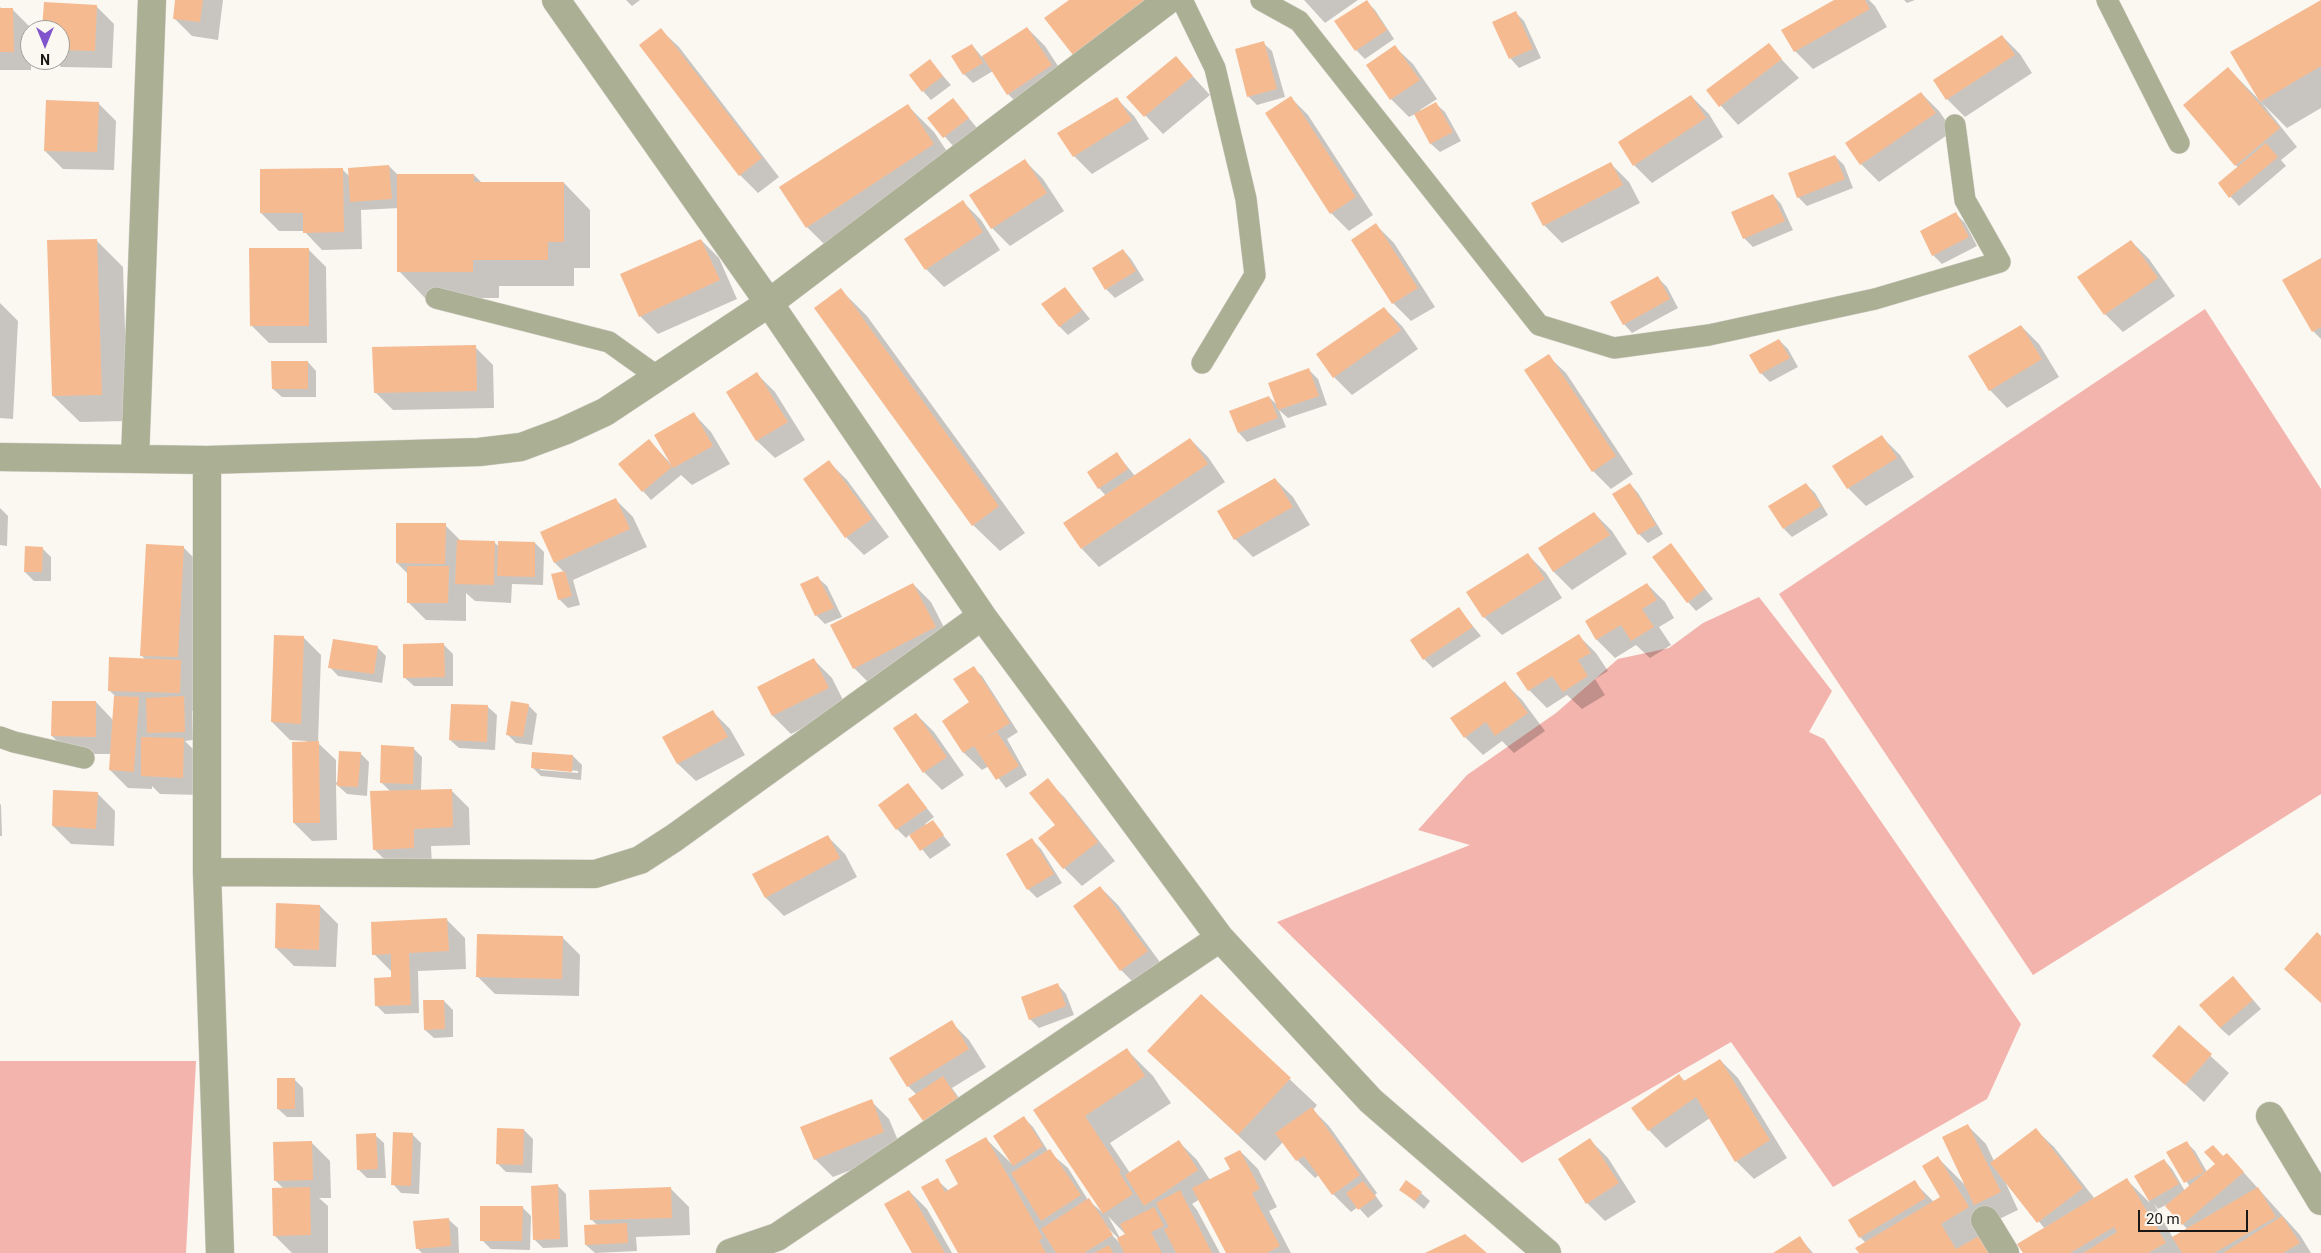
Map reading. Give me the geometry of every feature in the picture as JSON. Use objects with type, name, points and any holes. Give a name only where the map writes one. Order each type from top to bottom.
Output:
[{"type":"street","points":[[135,459],[152,0]]},
{"type":"street","points":[[556,0],[769,303],[982,616],[1220,938],[1371,1101],[1547,1253]]},
{"type":"street","points":[[0,457],[207,460],[479,452],[521,447],[564,431],[605,412],[769,303],[1168,0]]},
{"type":"street","points":[[207,460],[207,872],[220,1253]]},
{"type":"street","points":[[207,872],[595,874],[640,860],[674,838],[982,616]]},
{"type":"street","points":[[730,1253],[778,1237],[1220,938]]},
{"type":"street","points":[[2270,1116],[2321,1201]]},
{"type":"street","points":[[1985,1220],[2005,1253]]},
{"type":"lane","points":[[1182,0],[1215,68],[1246,198],[1255,275],[1202,363]]},
{"type":"lane","points":[[1261,0],[1299,21],[1539,325],[1614,348],[1709,335],[1875,299],[2000,262],[1965,200],[1955,125]]},
{"type":"lane","points":[[2107,0],[2179,143]]},
{"type":"lane","points":[[436,298],[609,342],[658,377]]},
{"type":"lane","points":[[0,737],[84,758]]},
{"type":"shaded area","points":[[2205,309],[2321,489],[2321,794],[2033,975],[1779,594]]},
{"type":"shaded area","points":[[1759,597],[1832,691],[1809,732],[1824,739],[2021,1024],[1987,1099],[1833,1187],[1731,1042],[1522,1163],[1277,922],[1470,845],[1418,830],[1467,775],[1556,713],[1618,659],[1669,648],[1703,623]]},
{"type":"shaded area","points":[[0,1061],[196,1061],[186,1253],[0,1253]]},
{"type":"building","points":[[175,0],[203,0],[200,22],[173,19]]},
{"type":"building","points":[[1069,0],[1147,0],[1073,55],[1044,18]]},
{"type":"building","points":[[1367,0],[1387,30],[1355,51],[1334,21]]},
{"type":"building","points":[[1834,0],[1865,0],[1870,9],[1794,52],[1781,30]]},
{"type":"building","points":[[2321,0],[2321,66],[2260,102],[2230,52]]},
{"type":"building","points":[[44,2],[97,5],[95,51],[70,50],[70,20],[43,20]]},
{"type":"building","points":[[0,8],[13,8],[14,52],[0,52]]},
{"type":"building","points":[[1516,11],[1533,49],[1509,59],[1492,22]]},
{"type":"building","points":[[1027,27],[1052,65],[1007,95],[982,56]]},
{"type":"building","points":[[661,28],[762,158],[739,176],[639,45]]},
{"type":"building","points":[[2002,35],[2015,55],[1946,100],[1933,80]]},
{"type":"building","points":[[1264,41],[1277,89],[1247,97],[1235,49]]},
{"type":"building","points":[[1769,43],[1782,59],[1719,107],[1706,90]]},
{"type":"building","points":[[972,44],[983,63],[963,75],[951,56]]},
{"type":"building","points":[[1395,45],[1420,80],[1390,100],[1366,65]]},
{"type":"building","points":[[1176,56],[1193,76],[1144,117],[1126,97]]},
{"type":"building","points":[[930,59],[943,76],[922,92],[909,75]]},
{"type":"building","points":[[2228,67],[2280,128],[2235,166],[2183,105]]},
{"type":"building","points":[[1921,92],[1936,113],[1860,165],[1845,143]]},
{"type":"building","points":[[1691,95],[1706,118],[1633,166],[1618,142]]},
{"type":"building","points":[[1291,96],[1356,197],[1330,214],[1265,113]]},
{"type":"building","points":[[1117,97],[1132,120],[1073,157],[1057,133]]},
{"type":"building","points":[[953,98],[969,118],[943,138],[927,118]]},
{"type":"building","points":[[46,100],[99,102],[97,152],[44,151]]},
{"type":"building","points":[[1436,102],[1453,132],[1430,144],[1414,114]]},
{"type":"building","points":[[908,104],[934,144],[806,228],[779,187]]},
{"type":"building","points":[[2266,143],[2278,157],[2229,198],[2218,183]]},
{"type":"building","points":[[1835,155],[1845,179],[1797,198],[1788,173]]},
{"type":"building","points":[[1025,159],[1047,193],[991,229],[969,195]]},
{"type":"building","points":[[1611,162],[1623,185],[1543,226],[1531,203]]},
{"type":"building","points":[[389,165],[392,199],[350,202],[348,168]]},
{"type":"building","points":[[343,168],[344,232],[303,233],[303,213],[260,213],[260,169]]},
{"type":"building","points":[[397,174],[474,174],[474,182],[564,182],[564,242],[548,242],[548,260],[473,260],[473,272],[397,272]]},
{"type":"building","points":[[1773,194],[1785,221],[1743,239],[1731,212]]},
{"type":"building","points":[[963,200],[983,232],[925,270],[904,239]]},
{"type":"building","points":[[1956,212],[1969,237],[1932,256],[1920,231]]},
{"type":"building","points":[[1376,223],[1418,288],[1392,304],[1351,240]]},
{"type":"building","points":[[97,239],[102,395],[52,396],[47,240]]},
{"type":"building","points":[[701,239],[720,280],[639,317],[620,274]]},
{"type":"building","points":[[2131,240],[2158,278],[2104,315],[2077,277]]},
{"type":"building","points":[[249,248],[309,248],[309,326],[250,326]]},
{"type":"building","points":[[1123,249],[1136,271],[1105,290],[1092,268]]},
{"type":"building","points":[[2321,258],[2321,327],[2312,332],[2282,280]]},
{"type":"building","points":[[1658,276],[1670,299],[1623,325],[1610,302]]},
{"type":"building","points":[[1065,287],[1082,310],[1059,327],[1041,304]]},
{"type":"building","points":[[841,288],[999,506],[972,526],[814,308]]},
{"type":"building","points":[[1384,307],[1401,330],[1333,378],[1316,354]]},
{"type":"building","points":[[2021,325],[2042,359],[1989,391],[1968,356]]},
{"type":"building","points":[[1779,339],[1790,358],[1760,374],[1749,355]]},
{"type":"building","points":[[476,345],[477,391],[374,393],[372,347]]},
{"type":"building","points":[[1549,354],[1616,456],[1592,472],[1524,370]]},
{"type":"building","points":[[271,361],[308,361],[308,389],[272,389]]},
{"type":"building","points":[[1309,368],[1319,396],[1278,410],[1268,383]]},
{"type":"building","points":[[757,372],[788,422],[756,441],[726,392]]},
{"type":"building","points":[[1269,396],[1278,418],[1238,433],[1229,411]]},
{"type":"building","points":[[694,412],[713,446],[673,468],[654,435]]},
{"type":"building","points":[[1882,435],[1897,458],[1847,489],[1832,466]]},
{"type":"building","points":[[1190,438],[1208,464],[1081,549],[1063,523]]},
{"type":"building","points":[[649,439],[672,467],[642,492],[618,464]]},
{"type":"building","points":[[1117,452],[1128,469],[1098,489],[1087,472]]},
{"type":"building","points":[[829,460],[872,519],[845,538],[803,479]]},
{"type":"building","points":[[1275,478],[1293,507],[1234,540],[1217,511]]},
{"type":"building","points":[[1630,483],[1656,525],[1638,535],[1612,494]]},
{"type":"building","points":[[1806,483],[1821,506],[1783,529],[1768,506]]},
{"type":"building","points":[[616,498],[630,529],[554,563],[540,532]]},
{"type":"building","points":[[1594,512],[1610,535],[1553,572],[1538,548]]},
{"type":"building","points":[[396,523],[446,523],[445,564],[396,563]]},
{"type":"building","points":[[457,540],[495,541],[494,585],[455,584]]},
{"type":"building","points":[[498,541],[535,542],[535,577],[497,576]]},
{"type":"building","points":[[1671,543],[1705,589],[1687,603],[1652,557]]},
{"type":"building","points":[[146,544],[184,546],[178,657],[140,656]]},
{"type":"building","points":[[25,546],[43,547],[42,572],[24,572]]},
{"type":"building","points":[[1528,553],[1545,579],[1483,618],[1466,592]]},
{"type":"building","points":[[407,566],[449,566],[448,603],[407,603]]},
{"type":"building","points":[[565,571],[572,596],[558,600],[551,574]]},
{"type":"building","points":[[818,576],[834,608],[815,616],[800,584]]},
{"type":"building","points":[[913,583],[936,627],[853,669],[830,625]]},
{"type":"building","points":[[1647,583],[1657,600],[1642,609],[1654,627],[1631,641],[1621,625],[1596,640],[1585,621]]},
{"type":"building","points":[[1459,607],[1473,627],[1423,660],[1410,640]]},
{"type":"building","points":[[1579,634],[1591,653],[1578,660],[1588,676],[1563,692],[1552,676],[1528,691],[1516,673]]},
{"type":"building","points":[[274,635],[304,636],[301,724],[271,722]]},
{"type":"building","points":[[333,639],[378,646],[374,674],[328,668]]},
{"type":"building","points":[[444,643],[445,677],[403,678],[403,644]]},
{"type":"building","points":[[109,657],[181,660],[180,693],[108,691]]},
{"type":"building","points":[[814,658],[829,688],[772,716],[757,687]]},
{"type":"building","points":[[974,666],[1010,723],[984,739],[997,732],[1019,766],[996,780],[974,746],[963,753],[942,721],[969,702],[953,679]]},
{"type":"building","points":[[1505,681],[1528,713],[1495,736],[1486,722],[1464,738],[1450,718]]},
{"type":"building","points":[[114,696],[139,697],[134,772],[109,770]]},
{"type":"building","points":[[184,696],[185,732],[147,733],[146,698]]},
{"type":"building","points":[[52,701],[96,701],[96,737],[51,736]]},
{"type":"building","points":[[511,701],[529,704],[523,737],[506,735]]},
{"type":"building","points":[[451,704],[488,705],[487,742],[449,740]]},
{"type":"building","points":[[713,710],[728,737],[677,764],[662,737]]},
{"type":"building","points":[[916,713],[947,757],[923,773],[893,728]]},
{"type":"building","points":[[141,737],[184,738],[183,778],[141,776]]},
{"type":"building","points":[[319,741],[320,823],[293,823],[292,742]]},
{"type":"building","points":[[381,745],[414,747],[413,784],[380,783]]},
{"type":"building","points":[[339,751],[361,752],[358,787],[337,786]]},
{"type":"building","points":[[532,752],[573,755],[572,772],[531,768]]},
{"type":"building","points":[[1048,778],[1098,842],[1063,869],[1038,838],[1055,825],[1029,793]]},
{"type":"building","points":[[908,783],[927,808],[896,830],[878,805]]},
{"type":"building","points":[[452,789],[453,827],[414,829],[414,848],[373,850],[370,791]]},
{"type":"building","points":[[53,790],[98,792],[96,829],[52,826]]},
{"type":"building","points":[[933,820],[944,835],[920,851],[909,835]]},
{"type":"building","points":[[828,835],[840,858],[765,898],[752,874]]},
{"type":"building","points":[[1032,838],[1054,874],[1027,890],[1006,854]]},
{"type":"building","points":[[1100,886],[1148,951],[1120,971],[1073,906]]},
{"type":"building","points":[[276,903],[320,905],[319,950],[275,948]]},
{"type":"building","points":[[447,918],[449,951],[409,953],[411,1005],[375,1006],[374,978],[391,977],[391,954],[372,955],[371,922]]},
{"type":"building","points":[[2317,932],[2321,936],[2321,1003],[2284,969]]},
{"type":"building","points":[[477,934],[563,936],[562,979],[476,977]]},
{"type":"building","points":[[2233,976],[2253,1000],[2220,1028],[2199,1005]]},
{"type":"building","points":[[1058,983],[1066,1006],[1029,1020],[1021,997]]},
{"type":"building","points":[[1201,994],[1291,1078],[1238,1135],[1147,1051]]},
{"type":"building","points":[[423,1000],[444,1000],[445,1029],[424,1030]]},
{"type":"building","points":[[952,1020],[969,1049],[907,1087],[889,1058]]},
{"type":"building","points":[[2179,1025],[2212,1054],[2185,1085],[2152,1056]]},
{"type":"building","points":[[1127,1048],[1145,1076],[1085,1116],[1121,1171],[1119,1172],[1133,1194],[1103,1214],[1033,1110]]},
{"type":"building","points":[[1720,1059],[1770,1140],[1735,1162],[1696,1097],[1648,1131],[1631,1108],[1679,1074],[1684,1081]]},
{"type":"building","points":[[943,1076],[958,1099],[923,1121],[908,1099]]},
{"type":"building","points":[[277,1078],[295,1078],[295,1109],[277,1109]]},
{"type":"building","points":[[872,1099],[884,1132],[814,1160],[800,1127]]},
{"type":"building","points":[[1312,1107],[1360,1175],[1332,1195],[1304,1156],[1296,1161],[1275,1133]]},
{"type":"building","points":[[1024,1116],[1043,1146],[1013,1166],[993,1136]]},
{"type":"building","points":[[1968,1124],[2001,1192],[1974,1205],[1942,1137]]},
{"type":"building","points":[[497,1128],[524,1129],[523,1165],[496,1164]]},
{"type":"building","points":[[2036,1128],[2083,1188],[2037,1223],[1990,1163]]},
{"type":"building","points":[[393,1132],[413,1133],[411,1186],[391,1185]]},
{"type":"building","points":[[376,1133],[378,1169],[357,1170],[356,1134]]},
{"type":"building","points":[[986,1137],[1043,1238],[1039,1240],[1046,1253],[958,1253],[921,1187],[938,1178],[945,1192],[958,1184],[945,1160]]},
{"type":"building","points":[[1590,1138],[1619,1183],[1586,1204],[1558,1159]]},
{"type":"building","points":[[1179,1140],[1198,1170],[1144,1206],[1125,1175]]},
{"type":"building","points":[[312,1141],[313,1180],[274,1181],[273,1142]]},
{"type":"building","points":[[2187,1141],[2204,1172],[2184,1183],[2166,1152]]},
{"type":"building","points":[[2213,1145],[2223,1156],[2227,1153],[2244,1172],[2182,1225],[2165,1206],[2215,1164],[2204,1152]]},
{"type":"building","points":[[1050,1149],[1081,1195],[1041,1221],[1011,1173]]},
{"type":"building","points":[[1240,1150],[1260,1189],[1252,1193],[1280,1246],[1267,1253],[1226,1253],[1192,1188],[1230,1169],[1224,1158]]},
{"type":"building","points":[[1938,1156],[1969,1207],[1941,1224],[1956,1249],[1979,1236],[1989,1253],[1859,1253],[1855,1248],[1940,1197],[1922,1166]]},
{"type":"building","points":[[2164,1159],[2179,1184],[2149,1201],[2134,1176]]},
{"type":"building","points":[[2127,1178],[2166,1243],[2148,1253],[2083,1253],[2117,1232],[2114,1227],[2070,1253],[2023,1253],[2017,1244]]},
{"type":"building","points":[[1406,1180],[1422,1192],[1415,1201],[1399,1190]]},
{"type":"building","points":[[1915,1180],[1926,1198],[1859,1238],[1848,1220]]},
{"type":"building","points":[[1363,1181],[1376,1197],[1358,1210],[1346,1193]]},
{"type":"building","points":[[558,1184],[560,1239],[533,1240],[531,1186]]},
{"type":"building","points":[[310,1187],[311,1235],[273,1236],[272,1188]]},
{"type":"building","points":[[671,1187],[672,1218],[590,1220],[589,1190]]},
{"type":"building","points":[[2258,1187],[2276,1217],[2214,1253],[2182,1253],[2172,1237]]},
{"type":"building","points":[[909,1190],[945,1253],[912,1253],[884,1204]]},
{"type":"building","points":[[1180,1190],[1212,1253],[1176,1253],[1164,1229],[1169,1227],[1156,1203]]},
{"type":"building","points":[[1089,1198],[1113,1235],[1084,1253],[1056,1253],[1041,1229]]},
{"type":"building","points":[[480,1206],[523,1206],[522,1241],[480,1241]]},
{"type":"building","points":[[1154,1207],[1164,1226],[1151,1232],[1162,1253],[1124,1253],[1117,1238],[1125,1234],[1120,1224]]},
{"type":"building","points":[[2282,1216],[2300,1243],[2283,1253],[2223,1253]]},
{"type":"building","points":[[449,1218],[451,1246],[416,1249],[413,1221]]},
{"type":"building","points":[[627,1223],[628,1243],[585,1245],[584,1225]]},
{"type":"building","points":[[1465,1234],[1487,1253],[1425,1253]]},
{"type":"building","points":[[1800,1236],[1811,1253],[1773,1253]]},
{"type":"building","points":[[1109,1245],[1113,1253],[1094,1253]]}]
